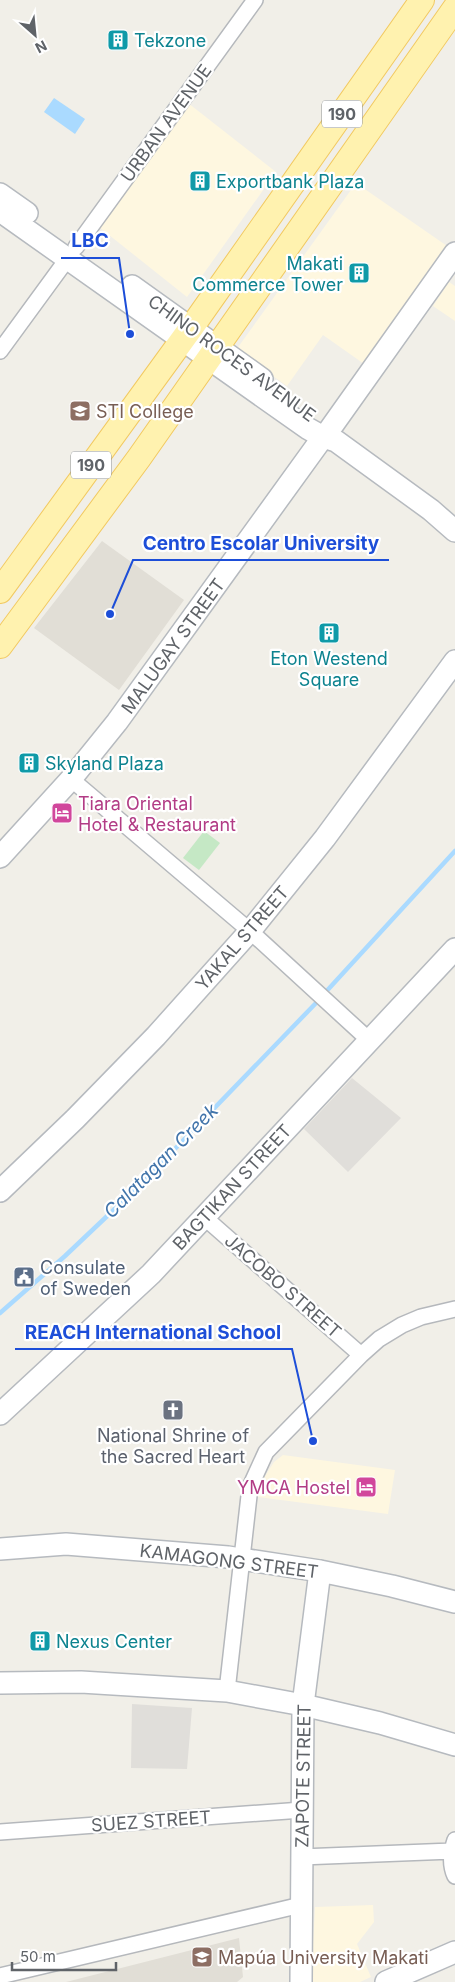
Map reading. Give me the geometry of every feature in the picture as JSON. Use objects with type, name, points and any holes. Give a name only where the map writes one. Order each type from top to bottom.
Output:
[{"type":"main road","name":"190","points":[[0,591],[187,334],[422,0]]},
{"type":"main road","name":"190","points":[[0,646],[139,458],[455,8]]},
{"type":"street","name":"URBAN AVENUE","points":[[0,351],[255,0]]},
{"type":"street","name":"CHINO ROCES AVENUE","points":[[0,194],[72,252],[213,352],[307,428],[330,436],[430,510],[455,531]]},
{"type":"street","name":"CHINO ROCES AVENUE","points":[[0,212],[72,252]]},
{"type":"street","name":"MALUGAY STREET","points":[[0,857],[71,779],[123,715],[330,436],[455,253]]},
{"type":"street","name":"YAKAL STREET","points":[[0,1191],[75,1119],[156,1036],[250,931],[325,838],[455,661]]},
{"type":"street","points":[[71,779],[250,931],[369,1040]]},
{"type":"street","name":"BAGTIKAN STREET","points":[[0,1414],[151,1274],[455,949]]},
{"type":"street","name":"JACOBO STREET","points":[[204,1217],[361,1355]]},
{"type":"street","points":[[227,1691],[250,1487],[266,1452],[379,1339],[402,1325],[421,1317],[455,1310]]},
{"type":"street","name":"KAMAGONG STREET","points":[[0,1550],[66,1544],[241,1559],[320,1571],[455,1602]]},
{"type":"street","name":"ZAPOTE STREET","points":[[301,1982],[303,1705],[320,1571]]},
{"type":"street","points":[[0,1683],[81,1682],[227,1691],[380,1722],[455,1745]]},
{"type":"street","name":"SUEZ STREET","points":[[0,1832],[302,1810]]},
{"type":"street","points":[[301,1857],[453,1846],[452,1870],[455,1876]]},
{"type":"street","points":[[0,1976],[301,1905]]},
{"type":"street","points":[[386,1982],[455,1952]]},
{"type":"shaded area","name":"Exportbank Plaza","points":[[188,103],[276,172],[187,297],[99,227]]},
{"type":"shaded area","name":"Makati Commerce Tower","points":[[356,183],[450,248],[367,366],[323,335],[287,386],[236,350]]},
{"type":"shaded area","points":[[449,282],[455,286],[455,321],[433,306]]},
{"type":"shaded area","points":[[102,541],[184,600],[119,690],[34,628]]},
{"type":"shaded area","points":[[352,1078],[401,1118],[348,1172],[304,1129]]},
{"type":"shaded area","points":[[283,1455],[395,1470],[388,1514],[258,1497],[260,1484],[274,1462]]},
{"type":"shaded area","points":[[132,1704],[192,1708],[187,1769],[131,1768]]},
{"type":"shaded area","points":[[373,1905],[374,1922],[357,1944],[371,1977],[360,1982],[311,1982],[315,1907]]},
{"type":"shaded area","name":"Mapúa University Makati","points":[[239,1938],[243,1977],[237,1982],[66,1982]]},
{"type":"green space","points":[[204,831],[220,843],[199,870],[183,858]]},
{"type":"water","points":[[54,98],[85,119],[75,134],[44,112]]},
{"type":"waterway","name":"Calatagan Creek","points":[[323,995],[455,851]]},
{"type":"waterway","name":"Calatagan Creek","points":[[0,1313],[65,1256],[141,1184],[316,1003]]},
{"type":"place","name":"Tekzone","points":[[118,40]]},
{"type":"place","name":"Exportbank Plaza","points":[[200,181]]},
{"type":"place","name":"Makati Commerce Tower","points":[[359,273]]},
{"type":"place","name":"LBC","points":[[130,334]]},
{"type":"place","name":"STI College","points":[[80,411]]},
{"type":"place","name":"Centro Escolar University","points":[[110,614]]},
{"type":"place","name":"Eton Westend Square","points":[[329,633]]},
{"type":"place","name":"Skyland Plaza","points":[[29,763]]},
{"type":"place","name":"Tiara Oriental Hotel & Restaurant","points":[[62,813]]},
{"type":"place","name":"Consulate of Sweden","points":[[24,1277]]},
{"type":"place","name":"National Shrine of the Sacred Heart","points":[[173,1410]]},
{"type":"place","name":"REACH International School","points":[[313,1441]]},
{"type":"place","name":"YMCA Hostel","points":[[366,1487]]},
{"type":"place","name":"Nexus Center","points":[[40,1641]]},
{"type":"place","name":"Mapúa University Makati","points":[[202,1957]]}]
